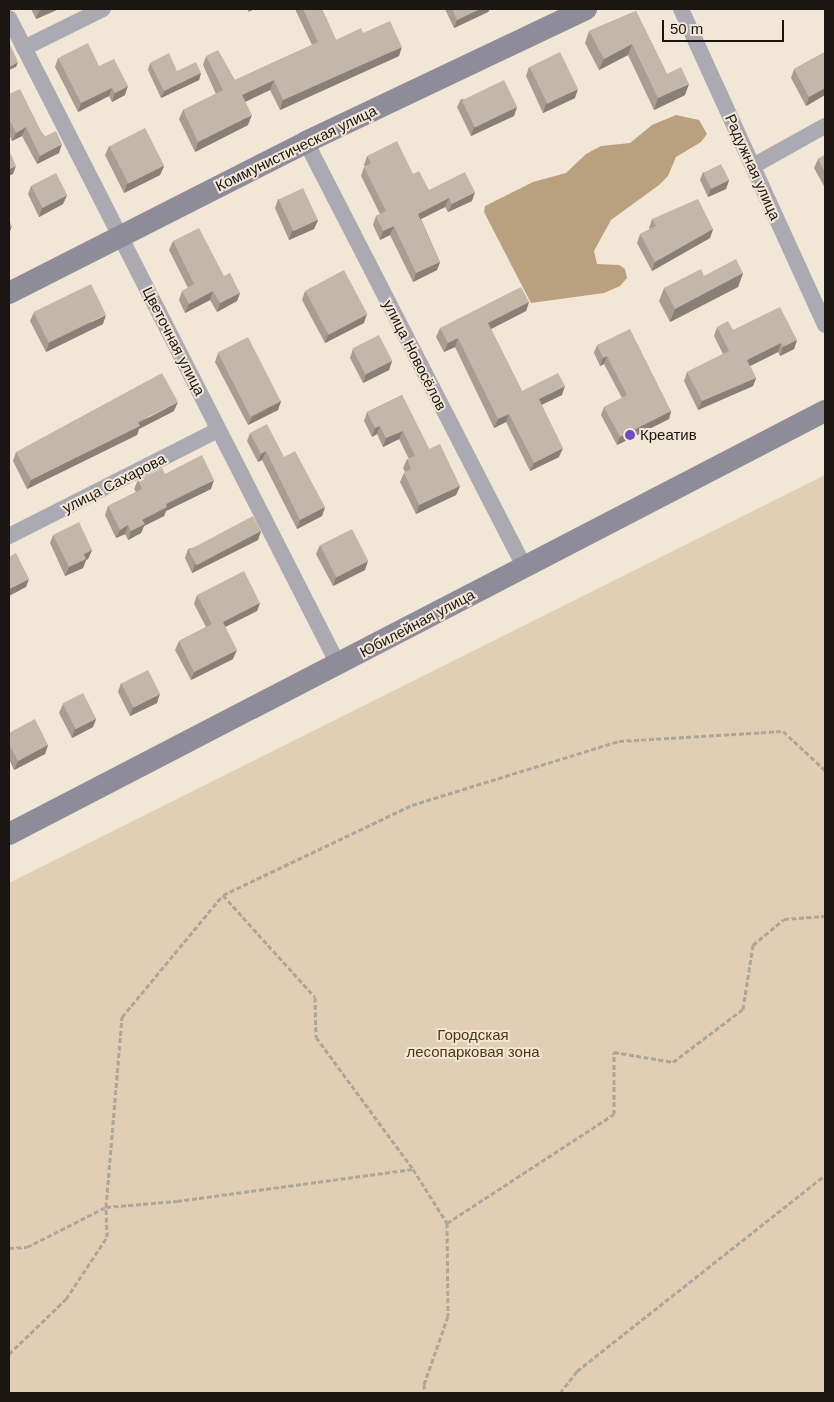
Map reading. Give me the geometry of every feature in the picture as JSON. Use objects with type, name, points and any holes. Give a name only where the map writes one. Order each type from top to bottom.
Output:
[{"type":"street","points":[[24,48],[103,9]]},
{"type":"street","name":"Коммунистическая улица","points":[[9,293],[306,142],[586,9]]},
{"type":"street","name":"Радужная улица","points":[[680,9],[825,325]]},
{"type":"street","name":"Цветочная улица","points":[[9,20],[338,664]]},
{"type":"street","points":[[753,166],[825,126]]},
{"type":"street","name":"улица Новосёлов","points":[[306,142],[524,567]]},
{"type":"street","name":"Юбилейная улица","points":[[9,834],[825,411]]},
{"type":"street","name":"улица Сахарова","points":[[9,536],[218,430]]},
{"type":"path","points":[[9,1354],[66,1300],[107,1237],[106,1207],[122,1017],[223,895],[412,805],[619,741],[783,731],[825,770]]},
{"type":"path","points":[[223,895],[315,998],[316,1036],[413,1169],[447,1223],[448,1316],[424,1384],[425,1393]]},
{"type":"path","points":[[447,1223],[614,1114],[614,1052],[673,1062],[743,1009],[753,945],[784,919],[825,916]]},
{"type":"path","points":[[9,1248],[27,1247],[106,1207],[177,1201],[413,1169]]},
{"type":"path","points":[[560,1393],[577,1371],[825,1175]]},
{"type":"green space","name":"Городская лесопарковая зона","points":[[825,475],[825,1393],[9,1393],[9,883]]},
{"type":"shaded area","points":[[676,115],[699,120],[707,134],[701,142],[676,157],[668,176],[659,185],[611,220],[594,251],[597,264],[619,265],[625,269],[627,278],[620,286],[604,293],[531,303],[484,212],[485,206],[533,182],[566,173],[586,154],[601,146],[630,143],[652,125]]},
{"type":"building","points":[[303,9],[322,9],[336,40],[361,28],[363,33],[390,21],[402,47],[283,100],[274,80],[242,95],[252,115],[198,142],[183,110],[223,90],[206,56],[218,50],[235,80],[318,42]]},
{"type":"building","points":[[452,9],[480,9],[457,20]]},
{"type":"building","points":[[636,11],[667,74],[681,67],[689,84],[658,98],[632,44],[604,59],[589,31]]},
{"type":"building","points":[[9,42],[18,62],[9,67]]},
{"type":"building","points":[[88,43],[99,66],[114,59],[128,86],[115,93],[112,88],[81,103],[58,58]]},
{"type":"building","points":[[560,52],[578,89],[547,104],[529,67]]},
{"type":"building","points":[[825,52],[825,88],[809,97],[794,69]]},
{"type":"building","points":[[169,53],[177,71],[196,62],[201,73],[164,91],[150,63]]},
{"type":"building","points":[[504,80],[517,107],[475,128],[462,101]]},
{"type":"building","points":[[20,89],[44,137],[56,131],[62,144],[40,156],[26,127],[16,133],[9,119],[9,94]]},
{"type":"building","points":[[145,128],[164,165],[128,184],[109,146]]},
{"type":"building","points":[[397,141],[413,174],[419,171],[429,190],[465,172],[475,192],[452,204],[449,198],[418,214],[440,262],[416,273],[394,226],[383,231],[376,216],[386,211],[364,167],[371,163],[367,156]]},
{"type":"building","points":[[11,154],[16,166],[9,169],[9,155]]},
{"type":"building","points":[[825,155],[825,173],[818,159]]},
{"type":"building","points":[[721,164],[729,180],[711,189],[703,173]]},
{"type":"building","points":[[56,173],[67,195],[42,208],[31,186]]},
{"type":"building","points":[[303,188],[318,220],[293,231],[279,199]]},
{"type":"building","points":[[698,199],[713,229],[655,262],[640,234],[656,226],[652,219]]},
{"type":"building","points":[[199,228],[224,276],[230,273],[240,293],[220,303],[213,291],[189,304],[182,291],[194,284],[173,241]]},
{"type":"building","points":[[736,259],[743,273],[675,309],[664,288],[701,269],[704,276]]},
{"type":"building","points":[[344,270],[367,314],[329,335],[305,291]]},
{"type":"building","points":[[91,284],[106,315],[48,343],[33,312]]},
{"type":"building","points":[[521,287],[529,302],[488,323],[522,391],[558,373],[565,386],[539,399],[563,448],[534,463],[509,414],[498,419],[458,338],[448,343],[440,328]]},
{"type":"building","points":[[780,307],[797,340],[783,347],[781,343],[747,360],[756,378],[702,401],[687,372],[729,351],[717,327],[728,321],[733,330]]},
{"type":"building","points":[[630,329],[671,411],[620,437],[604,407],[627,395],[607,356],[603,358],[597,345]]},
{"type":"building","points":[[379,335],[392,361],[365,374],[352,349]]},
{"type":"building","points":[[248,337],[281,401],[250,417],[218,352]]},
{"type":"building","points":[[162,373],[178,402],[138,422],[140,426],[31,480],[16,452]]},
{"type":"building","points":[[402,395],[429,449],[440,444],[460,486],[419,505],[404,473],[411,469],[407,459],[415,456],[403,431],[386,438],[380,426],[375,428],[367,412]]},
{"type":"building","points":[[267,424],[284,457],[295,451],[325,507],[300,520],[266,451],[261,454],[250,433]]},
{"type":"building","points":[[202,455],[214,480],[166,504],[167,507],[142,520],[145,524],[131,531],[128,525],[120,530],[108,506],[142,489],[138,480],[162,468],[165,474]]},
{"type":"building","points":[[253,516],[261,531],[197,565],[189,550]]},
{"type":"building","points":[[79,522],[92,550],[84,554],[86,559],[69,567],[53,535]]},
{"type":"building","points":[[352,529],[368,561],[336,577],[320,545]]},
{"type":"building","points":[[16,553],[29,579],[9,589],[9,557]]},
{"type":"building","points":[[244,571],[260,603],[223,622],[237,650],[194,672],[179,641],[212,624],[197,595]]},
{"type":"building","points":[[148,670],[160,694],[134,708],[121,684]]},
{"type":"building","points":[[83,693],[96,719],[76,729],[63,703]]},
{"type":"building","points":[[35,719],[48,745],[18,761],[9,744],[9,733]]},
{"type":"place","name":"Креатив","points":[[630,435]]}]
